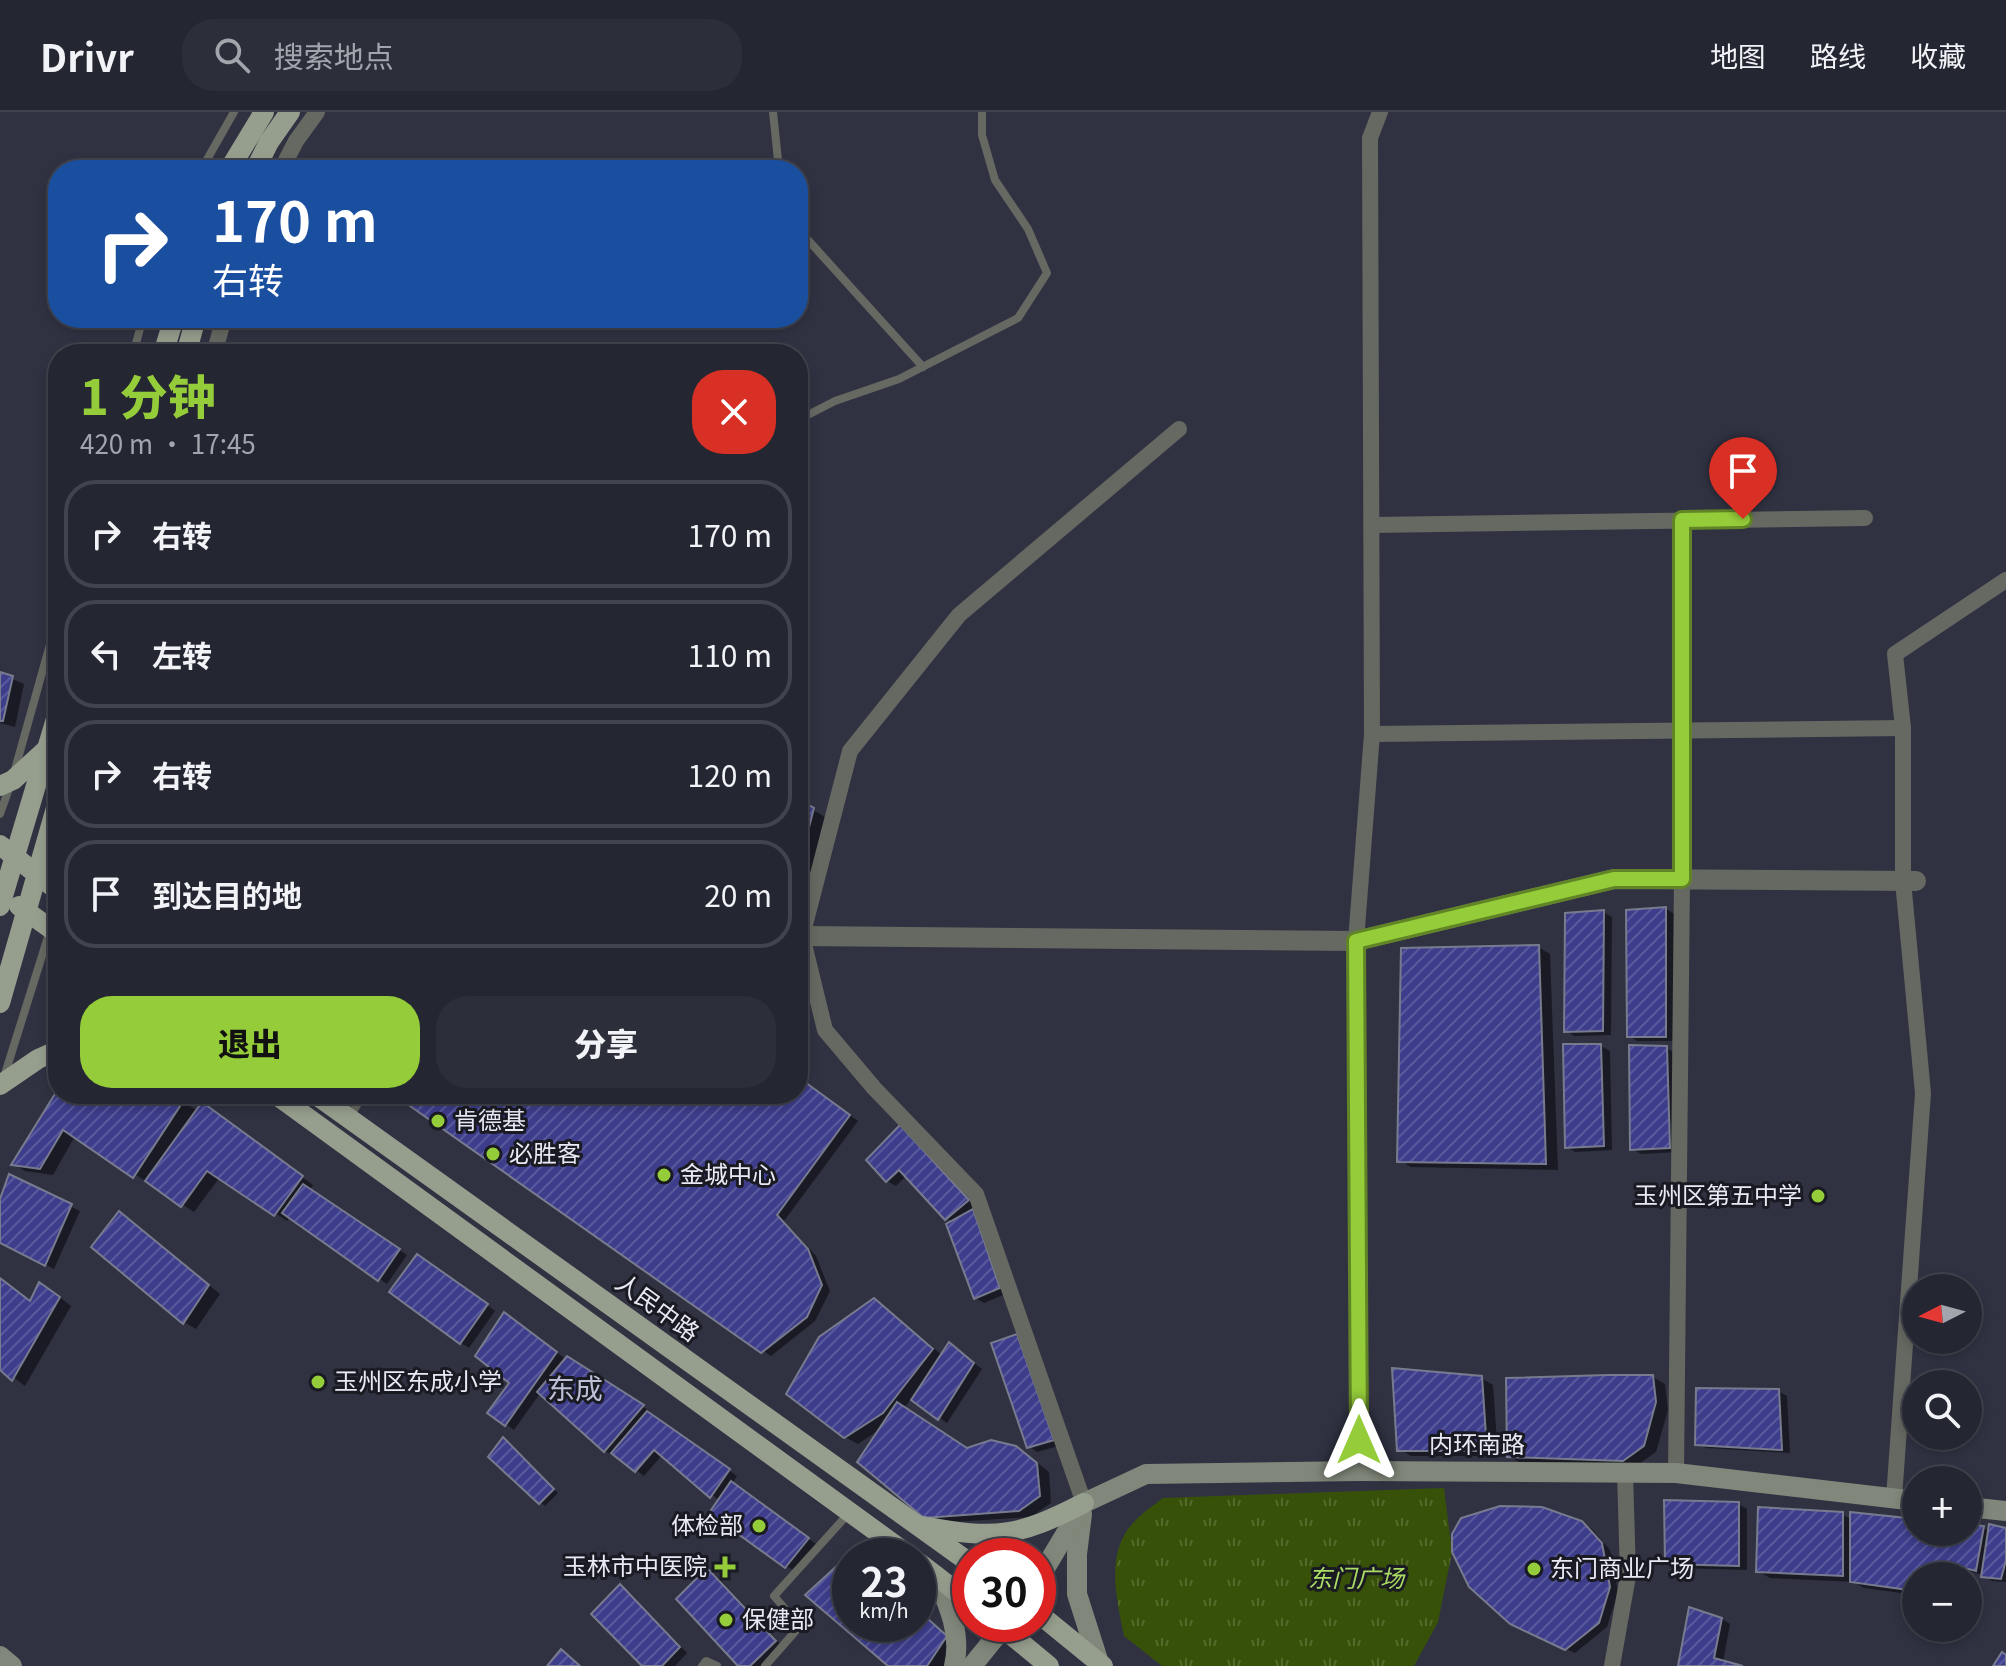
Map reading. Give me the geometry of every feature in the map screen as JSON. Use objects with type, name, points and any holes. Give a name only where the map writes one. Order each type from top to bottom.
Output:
[{"type":"main road","points":[[235,160],[264,112]]},
{"type":"main road","points":[[260,160],[290,112]]},
{"type":"main road","points":[[48,746],[8,851],[1,898],[48,927]]},
{"type":"main road","points":[[6,783],[47,749]]},
{"type":"main road","points":[[0,1003],[48,836]]},
{"type":"main road","points":[[8,851],[48,883]]},
{"type":"main road","points":[[1,1086],[48,1054]]},
{"type":"main road","points":[[289,1104],[886,1538]]},
{"type":"main road","name":"人民中路","points":[[328,1104],[952,1550]]},
{"type":"main road","name":"内环南路","points":[[1084,1503],[1146,1474],[1360,1471],[1676,1473],[1902,1499]]},
{"type":"main road","points":[[915,1524],[985,1536],[997,1535],[1020,1532],[1084,1503]]},
{"type":"main road","points":[[1056,1550],[1084,1503]]},
{"type":"main road","points":[[1084,1503],[1077,1554],[1077,1594],[1101,1664]]},
{"type":"main road","points":[[1982,1508],[2006,1511]]},
{"type":"main road","points":[[936,1576],[952,1588]]},
{"type":"main road","points":[[936,1577],[952,1612],[958,1651],[954,1666]]},
{"type":"main road","points":[[1056,1628],[1101,1664]]},
{"type":"main road","points":[[972,1666],[990,1642]]},
{"type":"main road","points":[[1021,1642],[1049,1666]]},
{"type":"main road","points":[[0,1656],[12,1666]]},
{"type":"street","points":[[286,160],[317,112]]},
{"type":"street","points":[[1360,1471],[1356,941],[1372,734],[1370,138],[1380,112]]},
{"type":"street","points":[[808,906],[850,751],[959,615],[1179,429]]},
{"type":"street","points":[[1372,525],[1865,518]]},
{"type":"street","points":[[1676,1473],[1682,520]]},
{"type":"street","points":[[1894,1498],[1923,1093],[1903,728],[1895,654],[2006,580]]},
{"type":"street","points":[[1372,734],[1903,728]]},
{"type":"street","points":[[808,935],[1356,941],[1614,879],[1909,881]]},
{"type":"street","points":[[808,965],[825,1030],[874,1088],[976,1194],[1084,1503]]},
{"type":"street","points":[[1612,1666],[1628,1576],[1625,1472]]},
{"type":"lane","points":[[207,160],[234,112]]},
{"type":"lane","points":[[773,112],[778,160]]},
{"type":"lane","points":[[808,415],[835,401],[899,379],[1018,318],[1047,273],[1028,229],[995,180],[982,135],[982,112]]},
{"type":"lane","points":[[808,240],[923,367]]},
{"type":"lane","points":[[0,814],[6,783],[48,648]]},
{"type":"lane","points":[[1,1086],[48,952]]},
{"type":"lane","points":[[348,1119],[358,1104]]},
{"type":"lane","points":[[765,1666],[800,1626],[774,1596],[850,1511]]},
{"type":"lane","points":[[702,1666],[706,1661],[717,1666]]},
{"type":"green space","name":"东门广场","points":[[1444,1488],[1452,1552],[1438,1622],[1414,1666],[1162,1666],[1124,1636],[1115,1577],[1119,1548],[1134,1522],[1163,1498]]},
{"type":"building","points":[[0,672],[13,676],[3,721],[0,721]]},
{"type":"building","points":[[808,805],[814,808],[808,831]]},
{"type":"building","points":[[1666,907],[1666,1037],[1627,1037],[1626,910]]},
{"type":"building","points":[[1604,910],[1603,1031],[1564,1032],[1565,913]]},
{"type":"building","points":[[1539,945],[1546,1164],[1397,1162],[1401,948]]},
{"type":"building","points":[[1563,1044],[1601,1044],[1604,1146],[1565,1148]]},
{"type":"building","points":[[1629,1045],[1667,1046],[1670,1148],[1630,1150]]},
{"type":"building","name":"金城中心","points":[[808,1084],[850,1115],[777,1215],[808,1249],[822,1285],[807,1317],[761,1353],[407,1104],[808,1104]]},
{"type":"building","points":[[49,1104],[181,1104],[133,1178],[63,1130],[40,1169],[11,1165]]},
{"type":"building","points":[[201,1104],[303,1176],[274,1216],[207,1171],[181,1207],[145,1181]]},
{"type":"building","points":[[900,1125],[969,1200],[945,1220],[899,1170],[886,1182],[866,1160]]},
{"type":"building","points":[[9,1174],[72,1204],[45,1266],[0,1243],[0,1199]]},
{"type":"building","points":[[303,1184],[400,1249],[378,1281],[282,1213]]},
{"type":"building","points":[[973,1209],[1000,1288],[974,1299],[946,1224]]},
{"type":"building","points":[[119,1211],[209,1285],[183,1324],[91,1247]]},
{"type":"building","points":[[417,1254],[488,1304],[460,1344],[389,1292]]},
{"type":"building","points":[[0,1278],[30,1301],[39,1282],[60,1297],[12,1381],[0,1370]]},
{"type":"building","points":[[874,1298],[933,1349],[883,1413],[844,1438],[786,1394],[819,1337]]},
{"type":"building","points":[[504,1312],[557,1352],[505,1426],[487,1413],[509,1383],[475,1356]]},
{"type":"building","points":[[1017,1334],[1054,1440],[1027,1448],[991,1343]]},
{"type":"building","points":[[949,1342],[974,1363],[938,1420],[911,1400]]},
{"type":"building","points":[[567,1356],[644,1405],[604,1452],[537,1392]]},
{"type":"building","points":[[1392,1368],[1482,1376],[1487,1451],[1397,1451]]},
{"type":"building","points":[[1653,1375],[1656,1402],[1644,1446],[1623,1461],[1507,1457],[1506,1378]]},
{"type":"building","points":[[1696,1388],[1779,1389],[1782,1450],[1695,1445]]},
{"type":"building","points":[[897,1402],[967,1448],[991,1440],[1016,1446],[1037,1463],[1040,1496],[1019,1511],[924,1518],[857,1462]]},
{"type":"building","points":[[647,1411],[730,1469],[710,1498],[654,1450],[635,1472],[611,1453]]},
{"type":"building","points":[[503,1437],[554,1489],[539,1504],[488,1457]]},
{"type":"building","name":"体检部","points":[[731,1481],[809,1538],[785,1568],[709,1513]]},
{"type":"building","points":[[1664,1500],[1739,1502],[1739,1566],[1665,1564]]},
{"type":"building","name":"东门商业广场","points":[[1500,1506],[1542,1507],[1582,1521],[1602,1543],[1610,1587],[1599,1623],[1565,1650],[1510,1624],[1469,1587],[1452,1552],[1452,1534],[1461,1518]]},
{"type":"building","points":[[1758,1507],[1843,1512],[1843,1576],[1756,1572]]},
{"type":"building","points":[[1850,1512],[1902,1518],[1902,1546],[1980,1546],[1978,1562],[1902,1562],[1902,1589],[1850,1582]]},
{"type":"building","points":[[1989,1524],[2006,1528],[2006,1560],[2001,1579],[1982,1577]]},
{"type":"building","name":"保健部","points":[[707,1568],[776,1641],[750,1666],[738,1666],[676,1599]]},
{"type":"building","points":[[832,1570],[832,1618],[805,1595]]},
{"type":"building","points":[[620,1584],[680,1647],[662,1666],[642,1666],[591,1614]]},
{"type":"building","points":[[1689,1607],[1722,1618],[1714,1658],[1743,1666],[1678,1666]]},
{"type":"building","points":[[936,1626],[947,1636],[927,1666],[888,1666],[860,1642],[936,1642]]},
{"type":"building","points":[[561,1649],[580,1666],[547,1666]]},
{"type":"building","points":[[2002,1652],[2006,1655],[2006,1666],[1993,1666]]},
{"type":"place","name":"肯德基","points":[[438,1121]]},
{"type":"place","name":"必胜客","points":[[493,1154]]},
{"type":"place","name":"金城中心","points":[[664,1175]]},
{"type":"place","name":"玉州区第五中学","points":[[1818,1196]]},
{"type":"place","name":"玉州区东成小学","points":[[318,1382]]},
{"type":"place","name":"体检部","points":[[759,1526]]},
{"type":"place","name":"玉林市中医院","points":[[725,1567]]},
{"type":"place","name":"东门商业广场","points":[[1534,1569]]},
{"type":"place","name":"保健部","points":[[726,1620]]},
{"type":"district","name":"东成","points":[[575,1389]]},
{"type":"route","points":[[1359,1440],[1356,941],[1614,879],[1682,879],[1682,520],[1743,519]]}]
